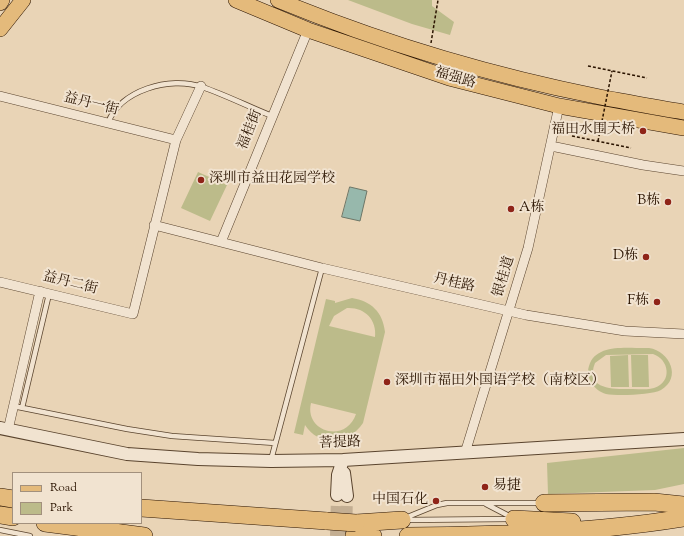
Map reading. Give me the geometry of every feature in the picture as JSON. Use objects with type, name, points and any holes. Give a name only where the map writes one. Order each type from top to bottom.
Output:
[{"type":"highway","points":[[0,497],[12,499]]},
{"type":"highway","points":[[544,502],[654,502],[684,505]]},
{"type":"highway","points":[[142,508],[355,529],[402,520]]},
{"type":"highway","points":[[0,515],[12,517]]},
{"type":"highway","points":[[142,517],[186,522],[327,527]]},
{"type":"highway","points":[[408,536],[502,535],[588,530],[684,518]]},
{"type":"highway","points":[[514,519],[652,523]]},
{"type":"highway","points":[[53,524],[144,536]]},
{"type":"highway","points":[[355,529],[373,536]]},
{"type":"main road","points":[[0,29],[23,0]]},
{"type":"main road","name":"福强路","points":[[236,0],[308,30],[449,78],[559,106],[684,128]]},
{"type":"main road","name":"福强路","points":[[278,0],[429,55],[539,85],[684,112]]},
{"type":"street","name":"福桂街","points":[[221,242],[308,30]]},
{"type":"street","points":[[154,225],[176,140],[201,86]]},
{"type":"street","name":"益丹一街","points":[[0,96],[176,140]]},
{"type":"street","name":"银桂道","points":[[465,452],[534,226],[559,106]]},
{"type":"street","points":[[551,146],[684,171]]},
{"type":"street","name":"丹桂路","points":[[154,225],[322,268],[509,311],[594,327],[684,334]]},
{"type":"street","name":"益丹二街","points":[[0,282],[133,314],[154,225]]},
{"type":"street","points":[[4,429],[18,407],[44,293]]},
{"type":"street","name":"菩提路","points":[[4,429],[127,454],[198,459],[271,461],[343,460],[684,439]]},
{"type":"street","points":[[342,496],[338,475],[343,460]]},
{"type":"lane","points":[[108,123],[116,107],[126,98],[155,86],[183,84],[201,86],[272,116]]},
{"type":"lane","points":[[271,461],[322,268]]},
{"type":"lane","points":[[18,407],[127,429],[172,436],[275,443]]},
{"type":"lane","points":[[402,520],[443,503],[544,502]]},
{"type":"lane","points":[[482,503],[514,519]]},
{"type":"lane","points":[[402,520],[514,519]]},
{"type":"lane","points":[[0,530],[30,536]]},
{"type":"path","points":[[429,55],[438,0]]},
{"type":"path","points":[[588,66],[647,78]]},
{"type":"path","points":[[598,141],[612,71]]},
{"type":"path","points":[[572,136],[631,148]]},
{"type":"green space","points":[[348,0],[432,0],[432,6],[454,22],[450,35],[412,24]]},
{"type":"green space","points":[[198,172],[227,185],[210,221],[181,208]]},
{"type":"green space","points":[[352,298],[365,302],[379,313],[385,332],[363,423],[357,430],[342,439],[326,440],[311,432],[305,425],[303,435],[294,433],[326,299],[335,301],[335,303]],"holes":[[[347,308],[353,308],[368,315],[374,325],[375,337],[329,326],[334,316]],[[311,403],[356,414],[351,423],[344,429],[327,431],[314,421],[311,413]]]},
{"type":"green space","points":[[615,348],[649,348],[663,354],[668,359],[671,366],[671,379],[667,385],[657,392],[626,395],[606,394],[595,387],[588,375],[589,366],[593,358],[599,353]],"holes":[[[653,354],[663,361],[667,371],[664,381],[654,388],[611,388],[598,384],[594,379],[593,372],[595,363],[606,355]]]},
{"type":"green space","points":[[628,355],[629,387],[611,387],[610,356]]},
{"type":"green space","points":[[631,355],[648,355],[649,387],[632,387]]},
{"type":"green space","points":[[684,448],[684,484],[655,490],[548,494],[547,463]]},
{"type":"water","points":[[350,187],[367,191],[360,221],[342,217]]},
{"type":"tunnel","points":[[336,536],[337,495]]},
{"type":"tunnel","points":[[346,536],[347,496]]},
{"type":"place","name":"福田水围天桥","points":[[643,131]]},
{"type":"place","name":"深圳市益田花园学校","points":[[201,180]]},
{"type":"place","name":"B栋","points":[[668,202]]},
{"type":"place","name":"A栋","points":[[511,209]]},
{"type":"place","name":"D栋","points":[[646,257]]},
{"type":"place","name":"F栋","points":[[657,302]]},
{"type":"place","name":"深圳市福田外国语学校（南校区）","points":[[387,382]]},
{"type":"place","name":"易捷","points":[[485,487]]},
{"type":"place","name":"中国石化","points":[[436,501]]}]
